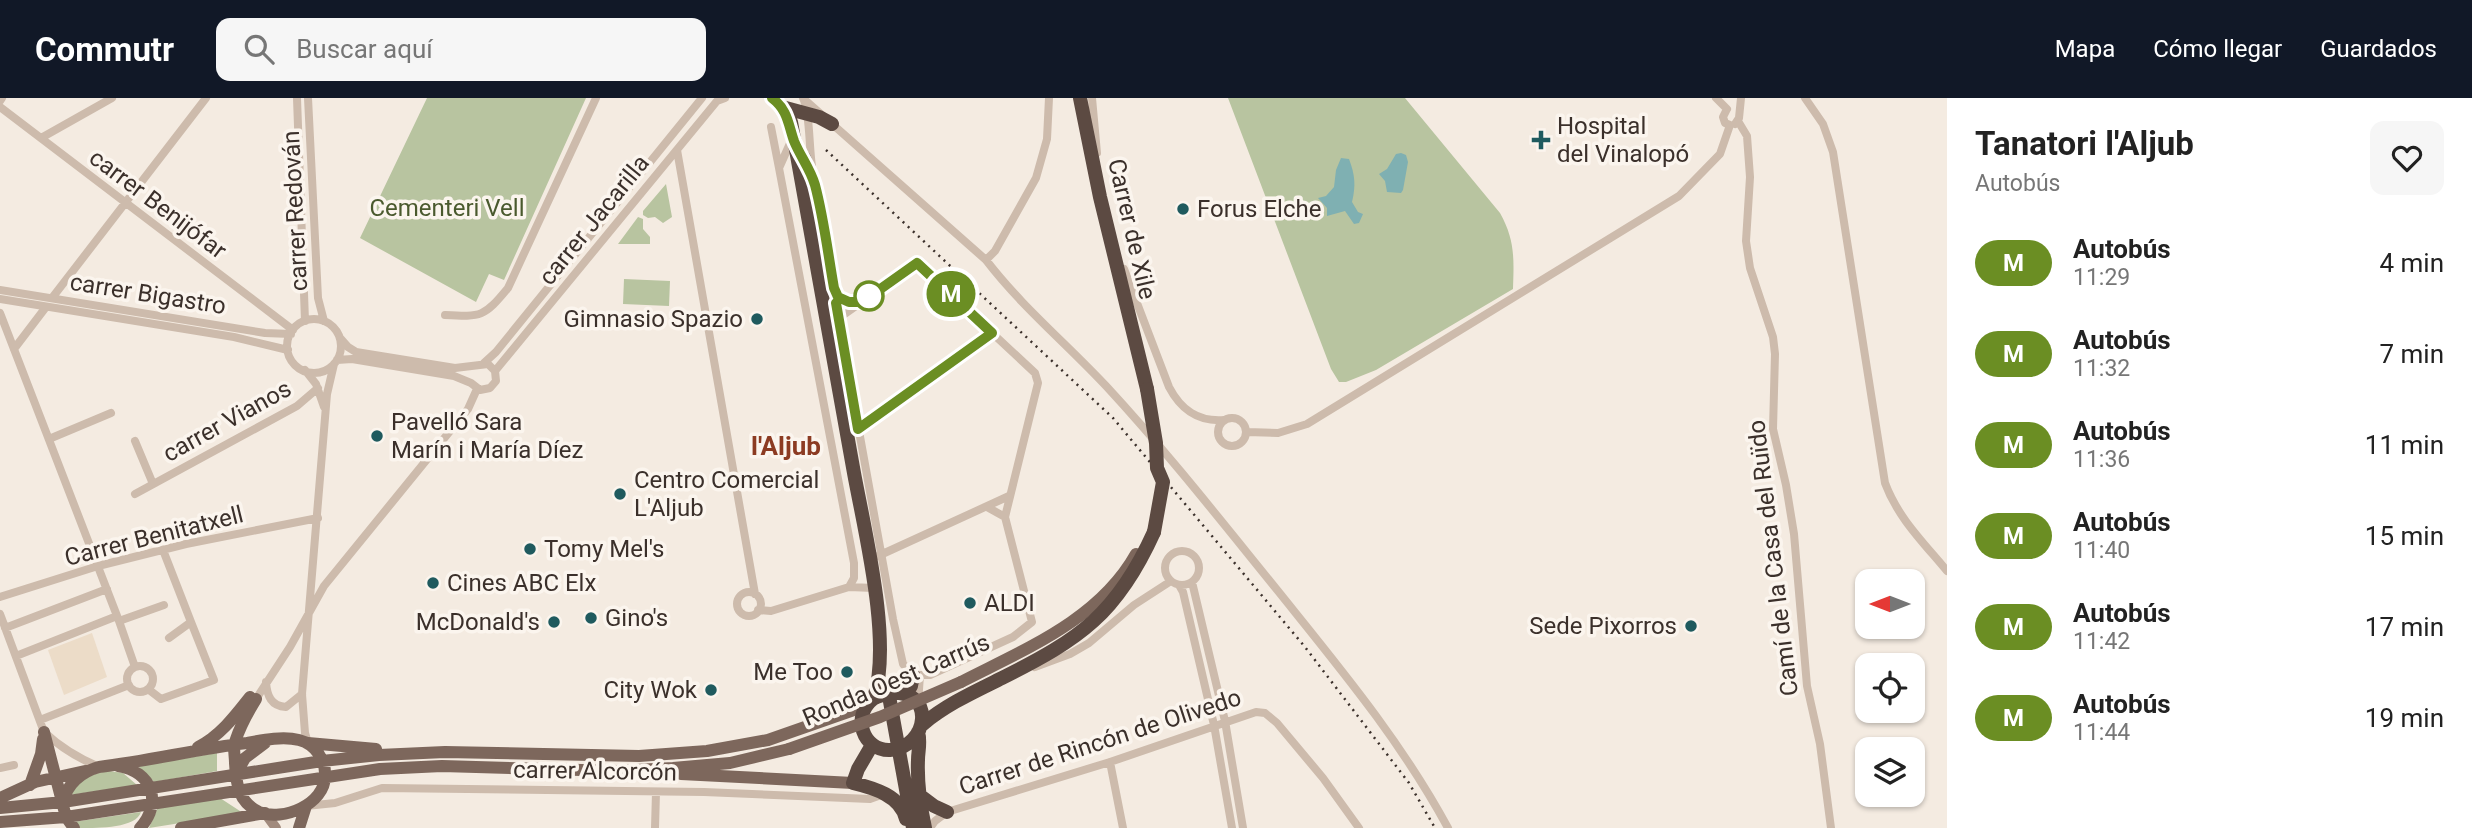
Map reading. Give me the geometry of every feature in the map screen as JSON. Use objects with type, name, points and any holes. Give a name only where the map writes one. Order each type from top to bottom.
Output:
[{"type":"highway","name":"Carrer de Xile","points":[[1080,98],[1112,249],[1143,370]]},
{"type":"highway","points":[[777,103],[832,124]]},
{"type":"highway","points":[[777,103],[798,136],[815,186]]},
{"type":"highway","points":[[798,136],[836,324],[876,557],[874,588],[881,652],[876,699],[897,749],[910,828]]},
{"type":"highway","name":"Ronda Oest Carrús","points":[[897,749],[952,703],[1056,649],[1082,632],[1101,616],[1126,587],[1150,534],[1163,482],[1157,468],[1154,430],[1143,370]]},
{"type":"highway","points":[[897,749],[888,750],[872,745],[865,739],[862,718],[876,699],[905,694],[916,675]]},
{"type":"highway","points":[[905,694],[918,704],[922,712],[917,758],[918,794],[928,828]]},
{"type":"highway","points":[[872,745],[853,783],[873,788],[890,798],[904,811],[910,828]]},
{"type":"highway","points":[[918,794],[947,812]]},
{"type":"main road","name":"Ronda Oest Carrús","points":[[0,824],[70,822],[152,804],[380,769],[442,766],[617,771],[730,762],[789,749],[880,718],[961,682],[1060,630],[1112,588],[1150,534]]},
{"type":"main road","points":[[254,697],[234,744],[236,776],[238,791],[251,807],[265,813]]},
{"type":"main road","points":[[178,754],[211,740],[254,697]]},
{"type":"main road","name":"Ronda Oest Carrús","points":[[0,798],[57,776],[274,739],[290,738],[308,743],[418,752],[678,754],[768,740],[876,699]]},
{"type":"main road","points":[[42,726],[70,822]]},
{"type":"main road","points":[[30,785],[41,754],[42,726]]},
{"type":"main road","points":[[236,776],[245,758],[260,745],[274,739]]},
{"type":"main road","points":[[308,743],[322,761],[326,776]]},
{"type":"main road","name":"Ronda Oest Carrús","points":[[0,808],[63,803],[322,761],[418,752]]},
{"type":"main road","points":[[63,803],[67,789],[100,767],[130,768],[146,779],[150,790],[152,804],[148,820],[140,828]]},
{"type":"main road","name":"Ronda Oest Carrús","points":[[306,806],[320,793],[346,778],[380,769]]},
{"type":"main road","points":[[617,771],[853,783]]},
{"type":"main road","name":"Ronda Oest Carrús","points":[[320,793],[326,776]]},
{"type":"main road","points":[[181,828],[291,811],[306,806]]},
{"type":"main road","points":[[299,828],[306,806]]},
{"type":"main road","name":"Ronda Oest Carrús","points":[[0,824],[14,828]]},
{"type":"street","points":[[41,138],[112,98]]},
{"type":"street","points":[[52,298],[206,98]]},
{"type":"street","name":"carrer Redován","points":[[297,98],[305,321]]},
{"type":"street","name":"carrer Redován","points":[[308,98],[318,298],[324,321]]},
{"type":"street","points":[[445,315],[480,315],[508,288],[596,98]]},
{"type":"street","name":"carrer Jacarilla","points":[[479,364],[496,352],[702,98]]},
{"type":"street","name":"carrer Jacarilla","points":[[495,371],[717,101],[725,98]]},
{"type":"street","points":[[986,260],[995,251],[1036,178],[1047,139],[1049,98]]},
{"type":"street","points":[[1092,98],[1100,197]]},
{"type":"street","points":[[1247,432],[1278,433],[1307,424],[1679,196],[1720,155],[1736,120],[1734,109],[1727,109],[1716,98]]},
{"type":"street","name":"Camí de la Casa del Ruïdo","points":[[1741,98],[1736,120],[1747,136],[1750,177],[1745,241],[1750,268],[1773,337],[1773,429],[1794,534],[1807,686],[1813,723],[1820,744],[1831,828]]},
{"type":"street","points":[[1805,98],[1823,124],[1833,152],[1885,483],[1892,503],[1903,519],[1947,571]]},
{"type":"street","points":[[804,99],[986,260],[1001,280],[1105,385],[1171,458],[1352,681],[1433,800],[1448,828]]},
{"type":"street","points":[[779,168],[808,116],[804,99]]},
{"type":"street","name":"carrer Benijófar","points":[[0,107],[292,332]]},
{"type":"street","points":[[1727,109],[1723,117],[1725,123],[1736,120]]},
{"type":"street","points":[[798,136],[817,125],[832,124]]},
{"type":"street","points":[[771,127],[854,563],[854,578],[849,587]]},
{"type":"street","points":[[666,142],[677,149],[749,568],[758,602],[749,615],[740,611],[737,604],[749,568]]},
{"type":"street","points":[[815,186],[834,288],[836,324]]},
{"type":"street","points":[[1112,249],[1124,270],[1176,400],[1200,419],[1239,419],[1247,432],[1241,444],[1226,445],[1219,437],[1218,432],[1224,420]]},
{"type":"street","points":[[836,324],[874,292],[917,263],[1035,373],[1038,383],[1004,517],[1032,622],[1013,637],[930,675],[916,675],[903,664],[876,557],[1009,496]]},
{"type":"street","points":[[834,288],[838,297],[849,302],[862,302]]},
{"type":"street","name":"carrer Bigastro","points":[[0,290],[265,333],[292,332]]},
{"type":"street","name":"carrer Bigastro","points":[[0,299],[234,337],[288,350]]},
{"type":"street","points":[[14,349],[46,307]]},
{"type":"street","points":[[0,313],[135,667]]},
{"type":"street","points":[[305,370],[322,371],[335,362],[352,359],[454,376],[483,390],[492,387],[496,381],[495,371],[491,365],[455,368],[356,352],[324,321],[305,321],[292,332],[288,350],[294,363],[305,370],[318,388],[326,419]]},
{"type":"street","points":[[853,433],[992,333]]},
{"type":"street","points":[[308,743],[304,733],[302,694],[327,394],[341,347],[340,338]]},
{"type":"street","points":[[254,697],[290,647],[324,586],[468,409],[474,386],[470,374],[479,364]]},
{"type":"street","name":"carrer Vianos","points":[[135,494],[296,406],[318,388]]},
{"type":"street","points":[[49,439],[111,413]]},
{"type":"street","name":"carrer Vianos","points":[[135,441],[153,484]]},
{"type":"street","points":[[987,506],[1004,517]]},
{"type":"street","name":"Carrer Benitatxell","points":[[0,597],[98,566],[318,518]]},
{"type":"street","points":[[148,689],[161,699],[214,680],[163,550]]},
{"type":"street","points":[[1232,828],[1214,725],[1183,593],[1165,570],[1166,561],[1173,553],[1186,551],[1197,559],[1199,566],[1192,582],[1225,722],[1243,828]]},
{"type":"street","points":[[1002,678],[1070,654],[1089,643],[1134,605],[1175,583],[1192,582]]},
{"type":"street","points":[[742,594],[748,592],[758,602],[775,609],[849,587],[874,588]]},
{"type":"street","points":[[5,628],[107,589]]},
{"type":"street","points":[[16,656],[118,618],[164,605]]},
{"type":"street","points":[[0,614],[42,726],[59,746],[77,758],[100,767]]},
{"type":"street","points":[[169,638],[191,622]]},
{"type":"street","points":[[254,697],[290,647]]},
{"type":"street","points":[[135,667],[150,671],[153,679],[148,689],[138,692],[129,685],[128,677],[135,667]]},
{"type":"street","points":[[916,675],[918,704]]},
{"type":"street","points":[[266,682],[271,701],[278,706],[286,707],[302,694]]},
{"type":"street","points":[[42,726],[129,685]]},
{"type":"street","name":"Carrer de Rincón de Olivedo","points":[[928,828],[947,812],[1110,762],[1256,712],[1265,713],[1277,723],[1323,778],[1359,828]]},
{"type":"street","points":[[1110,762],[1122,828]]},
{"type":"street","points":[[0,768],[14,765]]},
{"type":"street","points":[[846,798],[853,789],[853,783]]},
{"type":"street","name":"carrer Alcorcón","points":[[306,806],[335,803],[382,788],[890,798]]},
{"type":"street","points":[[654,828],[656,792]]},
{"type":"street","points":[[265,813],[276,828]]},
{"type":"green space","name":"Cementeri Vell","points":[[427,98],[586,98],[504,280],[489,274],[476,302],[360,238]]},
{"type":"green space","points":[[1228,98],[1405,98],[1500,213],[1512,249],[1513,289],[1376,370],[1346,382],[1339,382],[1331,369]]},
{"type":"green space","points":[[666,184],[672,217],[663,223],[655,217],[648,218],[643,215],[643,211]]},
{"type":"green space","points":[[638,217],[643,219],[643,229],[650,237],[650,244],[618,244]]},
{"type":"green space","points":[[624,279],[670,281],[669,306],[623,304]]},
{"type":"green space","points":[[217,753],[217,771],[154,782],[138,766]]},
{"type":"green space","points":[[109,771],[123,773],[137,785],[70,795],[76,785],[86,778]]},
{"type":"green space","points":[[220,798],[243,813],[149,828],[158,807]]},
{"type":"green space","points":[[141,812],[132,821],[116,826],[80,828],[73,822]]},
{"type":"shaded area","points":[[92,633],[107,677],[64,695],[48,650]]},
{"type":"water","points":[[1396,154],[1406,155],[1408,162],[1403,190],[1401,193],[1387,192],[1385,181],[1379,174],[1387,169]]},
{"type":"water","points":[[1341,158],[1349,159],[1353,170],[1352,202],[1358,212],[1363,214],[1359,223],[1354,224],[1345,211],[1327,216],[1327,208],[1318,198],[1326,196],[1334,187]]},
{"type":"railway","points":[[826,150],[1113,418],[1305,647],[1409,783],[1435,828]]},
{"type":"bus line","name":"M","points":[[772,98],[782,107],[791,122],[795,142],[806,161],[815,186],[838,297],[849,302],[862,302],[917,263],[992,333],[858,429],[836,303]]},
{"type":"place","name":"Hospital del Vinalopó","points":[[1541,140]]},
{"type":"place","name":"Forus Elche","points":[[1183,209]]},
{"type":"place","name":"Gimnasio Spazio","points":[[757,319]]},
{"type":"place","name":"Pavelló Sara Marín i María Díez","points":[[377,436]]},
{"type":"place","name":"Centro Comercial L'Aljub","points":[[620,494]]},
{"type":"place","name":"Tomy Mel's","points":[[530,549]]},
{"type":"place","name":"Cines ABC Elx","points":[[433,583]]},
{"type":"place","name":"ALDI","points":[[970,603]]},
{"type":"place","name":"Gino's","points":[[591,618]]},
{"type":"place","name":"McDonald's","points":[[554,622]]},
{"type":"place","name":"Sede Pixorros","points":[[1691,626]]},
{"type":"place","name":"Me Too","points":[[847,672]]},
{"type":"place","name":"City Wok","points":[[711,690]]},
{"type":"district","name":"l'Aljub","points":[[786,446]]}]
